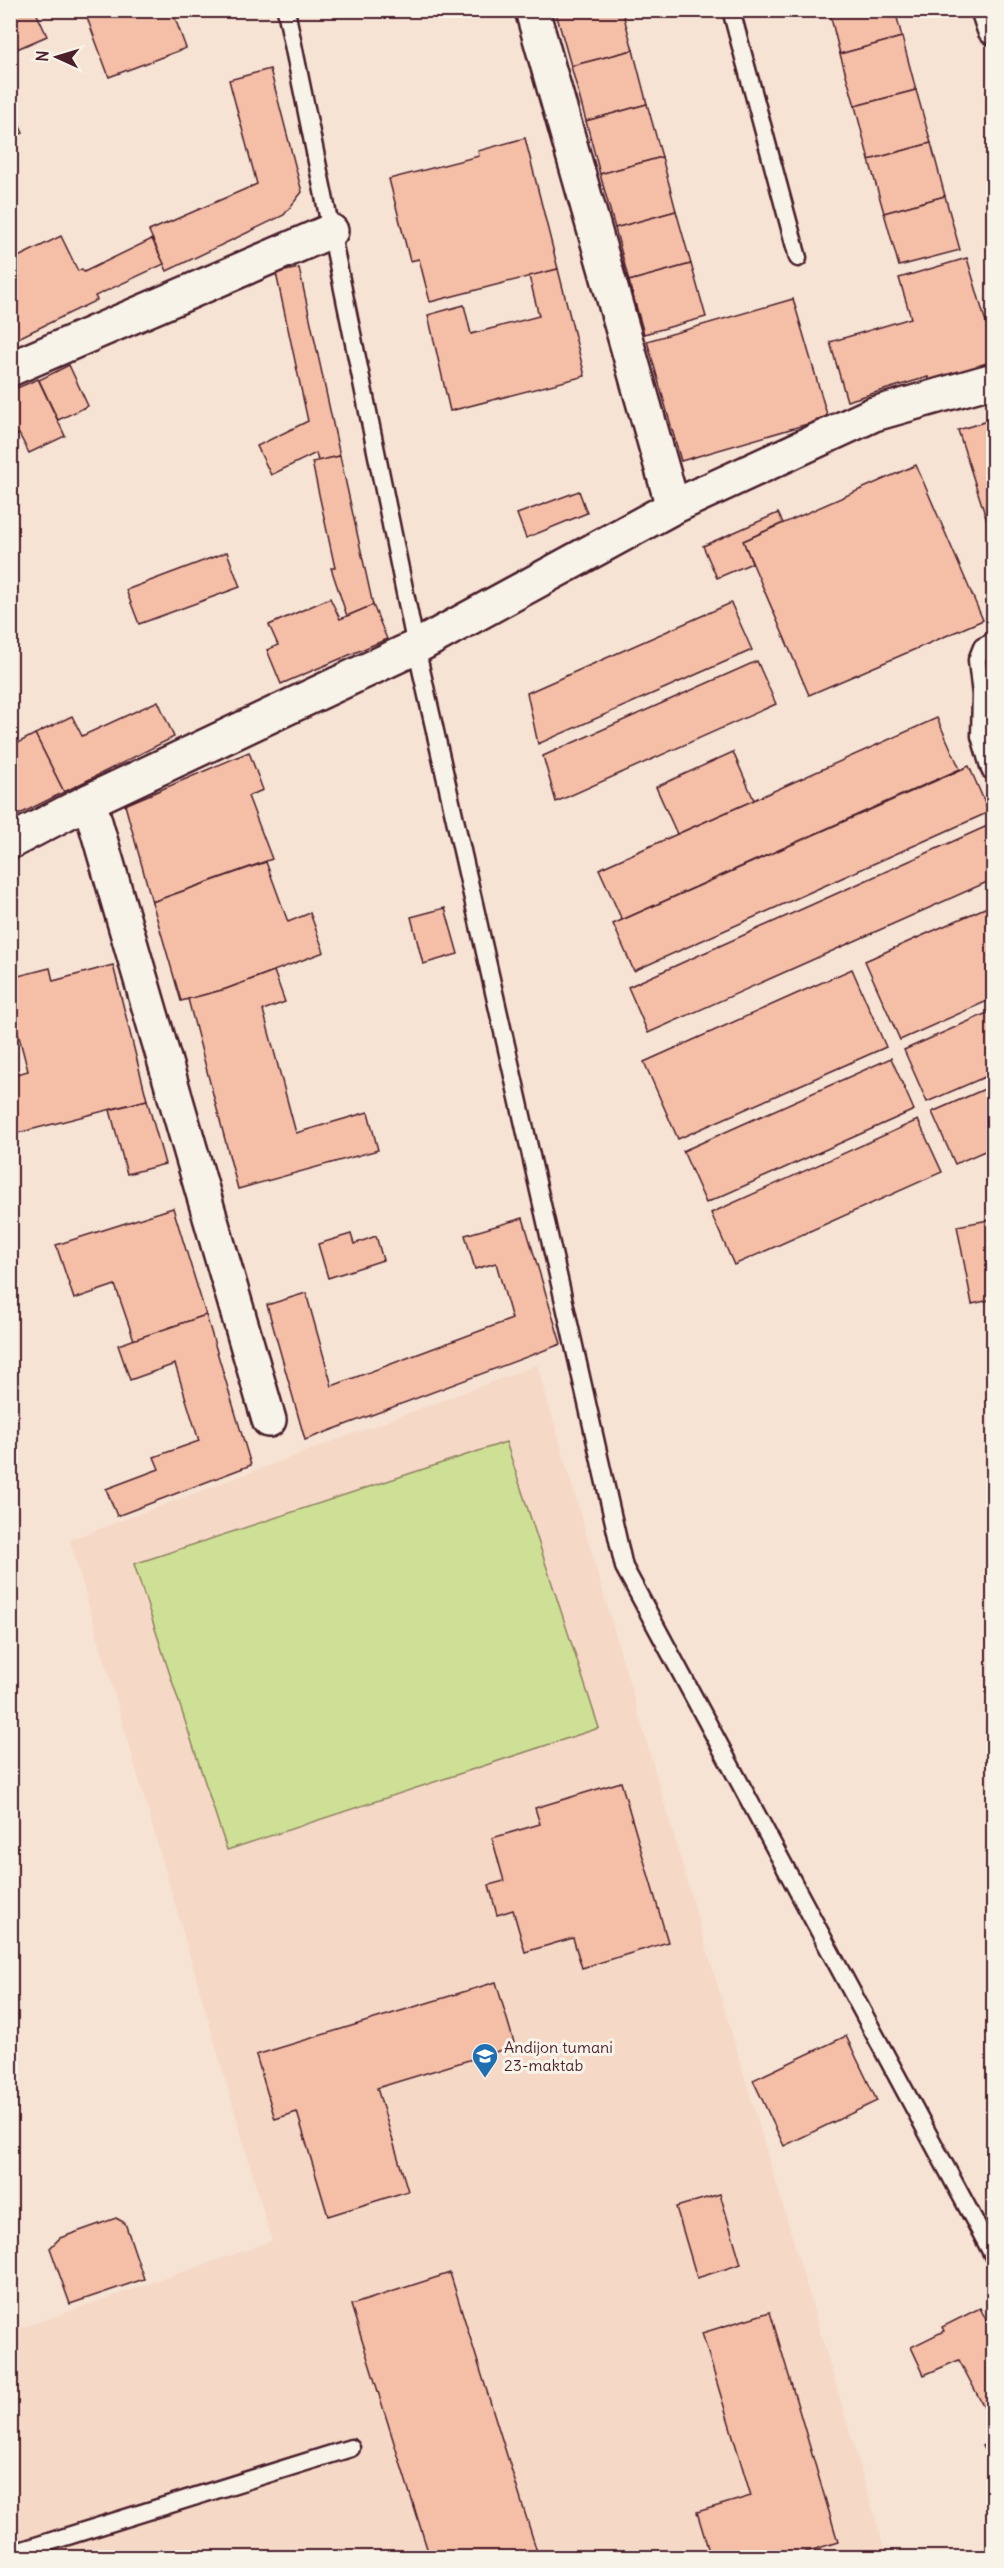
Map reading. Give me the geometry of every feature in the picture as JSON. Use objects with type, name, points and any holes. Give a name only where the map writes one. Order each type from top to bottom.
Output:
[{"type":"street","points":[[532,10],[673,507]]},
{"type":"street","points":[[987,10],[993,28]]},
{"type":"street","points":[[10,369],[332,231]]},
{"type":"street","points":[[10,842],[89,801],[416,646],[673,507],[874,414],[993,380]]},
{"type":"street","points":[[89,801],[269,1420]]},
{"type":"lane","points":[[286,10],[416,646],[624,1567],[993,2257]]},
{"type":"lane","points":[[731,10],[798,258]]},
{"type":"lane","points":[[990,770],[980,736],[981,695],[977,660],[982,646],[993,641]]},
{"type":"lane","points":[[10,2554],[351,2448]]},
{"type":"shaded area","name":"Andijon tumani 23-maktab","points":[[537,1365],[885,2551],[868,2558],[11,2557],[10,2332],[272,2241],[70,1540]]},
{"type":"green space","points":[[506,1442],[599,1728],[227,1850],[134,1564]]},
{"type":"building","points":[[10,10],[35,10],[47,36],[10,52]]},
{"type":"building","points":[[98,10],[172,10],[186,48],[109,77],[86,15]]},
{"type":"building","points":[[566,10],[622,10],[633,50],[571,66],[556,13]]},
{"type":"building","points":[[829,10],[895,10],[902,37],[840,54]]},
{"type":"building","points":[[902,37],[916,90],[855,106],[840,54]]},
{"type":"building","points":[[633,50],[647,104],[586,121],[571,66]]},
{"type":"building","points":[[270,69],[302,192],[284,215],[167,271],[149,231],[257,184],[229,80]]},
{"type":"building","points":[[916,90],[931,143],[869,160],[855,106]]},
{"type":"building","points":[[647,104],[662,157],[600,174],[586,121]]},
{"type":"building","points":[[10,105],[23,133],[10,138]]},
{"type":"building","points":[[525,138],[558,269],[430,302],[419,259],[410,261],[389,179],[479,156],[478,151]]},
{"type":"building","points":[[931,143],[945,196],[884,213],[869,160]]},
{"type":"building","points":[[662,157],[676,211],[615,228],[600,174]]},
{"type":"building","points":[[945,196],[960,250],[899,266],[884,213]]},
{"type":"building","points":[[676,211],[691,264],[629,281],[615,228]]},
{"type":"building","points":[[61,236],[78,271],[82,269],[84,272],[152,239],[164,264],[95,296],[97,300],[10,342],[10,261]]},
{"type":"building","points":[[967,258],[994,350],[994,364],[930,384],[928,377],[847,401],[830,342],[911,318],[899,278]]},
{"type":"building","points":[[691,264],[706,317],[644,334],[629,281]]},
{"type":"building","points":[[299,268],[340,456],[318,461],[316,453],[271,475],[257,446],[308,421],[276,273]]},
{"type":"building","points":[[558,269],[585,376],[450,411],[428,315],[464,305],[471,334],[539,316],[529,276]]},
{"type":"building","points":[[793,299],[828,418],[681,461],[647,341]]},
{"type":"building","points":[[69,365],[88,406],[58,420],[39,380]]},
{"type":"building","points":[[38,379],[65,436],[29,453],[19,434],[10,438],[10,391]]},
{"type":"building","points":[[994,419],[994,543],[958,430]]},
{"type":"building","points":[[340,456],[373,605],[347,616],[331,568],[335,568],[312,462]]},
{"type":"building","points":[[916,465],[983,620],[809,695],[743,541]]},
{"type":"building","points":[[579,491],[587,513],[526,538],[517,514]]},
{"type":"building","points":[[778,513],[783,523],[743,541],[752,563],[717,578],[703,546]]},
{"type":"building","points":[[227,552],[240,587],[139,624],[126,590]]},
{"type":"building","points":[[330,598],[340,619],[373,605],[387,639],[281,684],[267,650],[278,645],[269,625]]},
{"type":"building","points":[[731,603],[752,650],[538,744],[527,693]]},
{"type":"building","points":[[757,661],[776,704],[556,802],[543,756]]},
{"type":"building","points":[[158,701],[174,737],[64,792],[35,734],[72,716],[82,736]]},
{"type":"building","points":[[937,718],[960,769],[622,920],[599,869]]},
{"type":"building","points":[[35,734],[64,792],[10,819],[10,776],[18,772],[10,758],[10,747]]},
{"type":"building","points":[[249,752],[263,790],[248,796],[272,859],[152,902],[125,805]]},
{"type":"building","points":[[733,752],[754,800],[677,834],[656,787]]},
{"type":"building","points":[[969,766],[989,812],[634,971],[613,924]]},
{"type":"building","points":[[994,823],[994,879],[648,1033],[628,987]]},
{"type":"building","points":[[266,862],[288,922],[310,913],[324,952],[226,989],[181,1001],[152,902]]},
{"type":"building","points":[[994,904],[994,998],[900,1040],[865,961]]},
{"type":"building","points":[[445,908],[458,954],[423,964],[411,917]]},
{"type":"building","points":[[113,965],[147,1100],[10,1135],[10,1076],[28,1071],[10,1002],[10,978],[50,968],[53,981]]},
{"type":"building","points":[[852,969],[886,1047],[678,1139],[644,1062]]},
{"type":"building","points":[[274,971],[285,1002],[263,1010],[296,1133],[368,1112],[378,1150],[238,1189],[188,999],[226,989]]},
{"type":"building","points":[[994,1010],[994,1073],[927,1102],[904,1050]]},
{"type":"building","points":[[891,1058],[914,1110],[706,1203],[683,1151]]},
{"type":"building","points":[[994,1085],[994,1147],[955,1164],[932,1112]]},
{"type":"building","points":[[147,1100],[165,1164],[127,1174],[110,1110]]},
{"type":"building","points":[[918,1120],[942,1172],[734,1265],[711,1213]]},
{"type":"building","points":[[173,1208],[206,1315],[134,1340],[115,1285],[74,1299],[56,1245]]},
{"type":"building","points":[[523,1218],[561,1344],[305,1440],[267,1305],[306,1293],[332,1386],[512,1319],[496,1263],[475,1269],[465,1235]]},
{"type":"building","points":[[994,1219],[994,1299],[972,1304],[957,1226]]},
{"type":"building","points":[[351,1234],[354,1244],[376,1236],[383,1260],[328,1278],[318,1244]]},
{"type":"building","points":[[206,1315],[251,1465],[117,1516],[106,1489],[159,1469],[154,1457],[199,1441],[175,1364],[130,1380],[118,1345]]},
{"type":"building","points":[[621,1782],[668,1942],[582,1968],[573,1938],[525,1952],[513,1910],[497,1915],[489,1885],[504,1881],[492,1838],[540,1824],[535,1808]]},
{"type":"building","points":[[496,1982],[515,2046],[377,2088],[408,2191],[328,2216],[297,2112],[275,2119],[256,2055]]},
{"type":"building","points":[[846,2036],[877,2101],[784,2146],[753,2080]]},
{"type":"building","points":[[720,2194],[741,2264],[697,2278],[676,2207]]},
{"type":"building","points":[[116,2218],[125,2223],[144,2279],[70,2304],[50,2248],[60,2238]]},
{"type":"building","points":[[450,2273],[539,2558],[430,2558],[351,2305]]},
{"type":"building","points":[[980,2308],[994,2335],[994,2426],[959,2360],[924,2375],[911,2347],[944,2331],[942,2327]]},
{"type":"building","points":[[770,2312],[838,2542],[787,2558],[711,2558],[697,2512],[751,2496],[702,2333]]},
{"type":"building","points":[[994,2439],[994,2468],[982,2446]]},
{"type":"place","name":"Andijon tumani 23-maktab","points":[[485,2079]]}]
